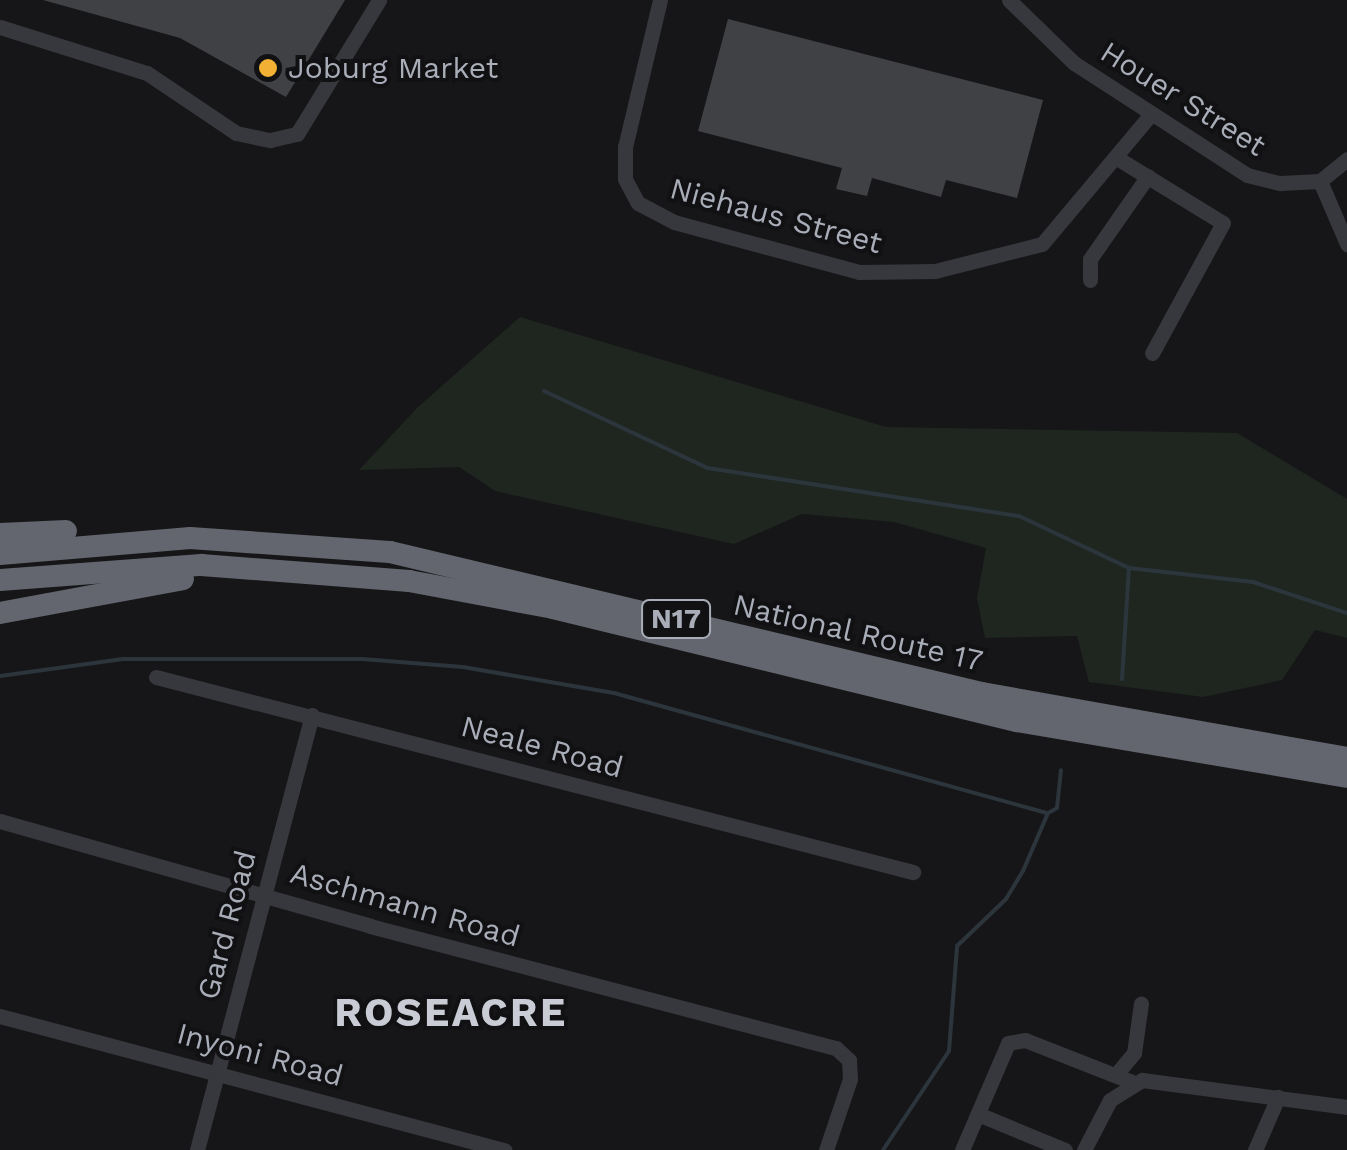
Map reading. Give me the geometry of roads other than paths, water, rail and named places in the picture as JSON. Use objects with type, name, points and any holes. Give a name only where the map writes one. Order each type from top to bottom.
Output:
[{"type":"highway","points":[[0,534],[214,527],[322,537],[390,552]]},
{"type":"highway","name":"National Route 17","points":[[0,554],[190,538],[390,552],[982,693],[1347,758]]},
{"type":"highway","name":"N17","points":[[0,580],[161,565],[286,569],[489,594],[1000,718],[1347,778]]},
{"type":"highway","points":[[0,613],[162,580],[286,569]]},
{"type":"street","points":[[0,28],[148,73],[236,133],[270,140],[297,134],[379,0]]},
{"type":"street","name":"Niehaus Street","points":[[660,0],[625,147],[630,192],[652,212],[720,236],[859,272],[914,274],[1042,244],[1151,114]]},
{"type":"street","name":"Houer Street","points":[[1009,0],[1074,63],[1247,175],[1280,183],[1320,181]]},
{"type":"street","points":[[1117,158],[1220,218],[1224,231],[1152,353]]},
{"type":"street","points":[[1347,160],[1320,181],[1347,244]]},
{"type":"street","points":[[1090,280],[1090,260],[1148,176]]},
{"type":"street","name":"Neale Road","points":[[156,676],[913,872]]},
{"type":"street","name":"Gard Road","points":[[197,1150],[312,715]]},
{"type":"street","name":"Aschmann Road","points":[[0,821],[836,1048],[849,1060],[850,1079],[826,1150]]},
{"type":"street","points":[[1084,1150],[1104,1108],[1125,1077],[1134,1053],[1141,1003]]},
{"type":"street","name":"Inyoni Road","points":[[0,1016],[504,1150]]},
{"type":"street","points":[[962,1150],[1008,1043],[1025,1040],[1125,1077],[1170,1080],[1347,1107]]},
{"type":"street","points":[[1255,1150],[1278,1096]]},
{"type":"street","points":[[978,1114],[1066,1150]]},
{"type":"waterway","points":[[544,391],[708,468],[1019,516],[1129,568],[1253,582],[1347,613]]},
{"type":"waterway","points":[[1122,679],[1129,569]]},
{"type":"waterway","points":[[0,676],[123,659],[362,659],[463,667],[614,693],[1048,813]]},
{"type":"waterway","points":[[883,1150],[949,1051],[957,946],[1006,899],[1023,871],[1048,813],[1057,808],[1061,770]]},
{"type":"place","name":"Joburg Market","points":[[268,68]]},
{"type":"district","name":"ROSEACRE","points":[[451,1013]]}]
